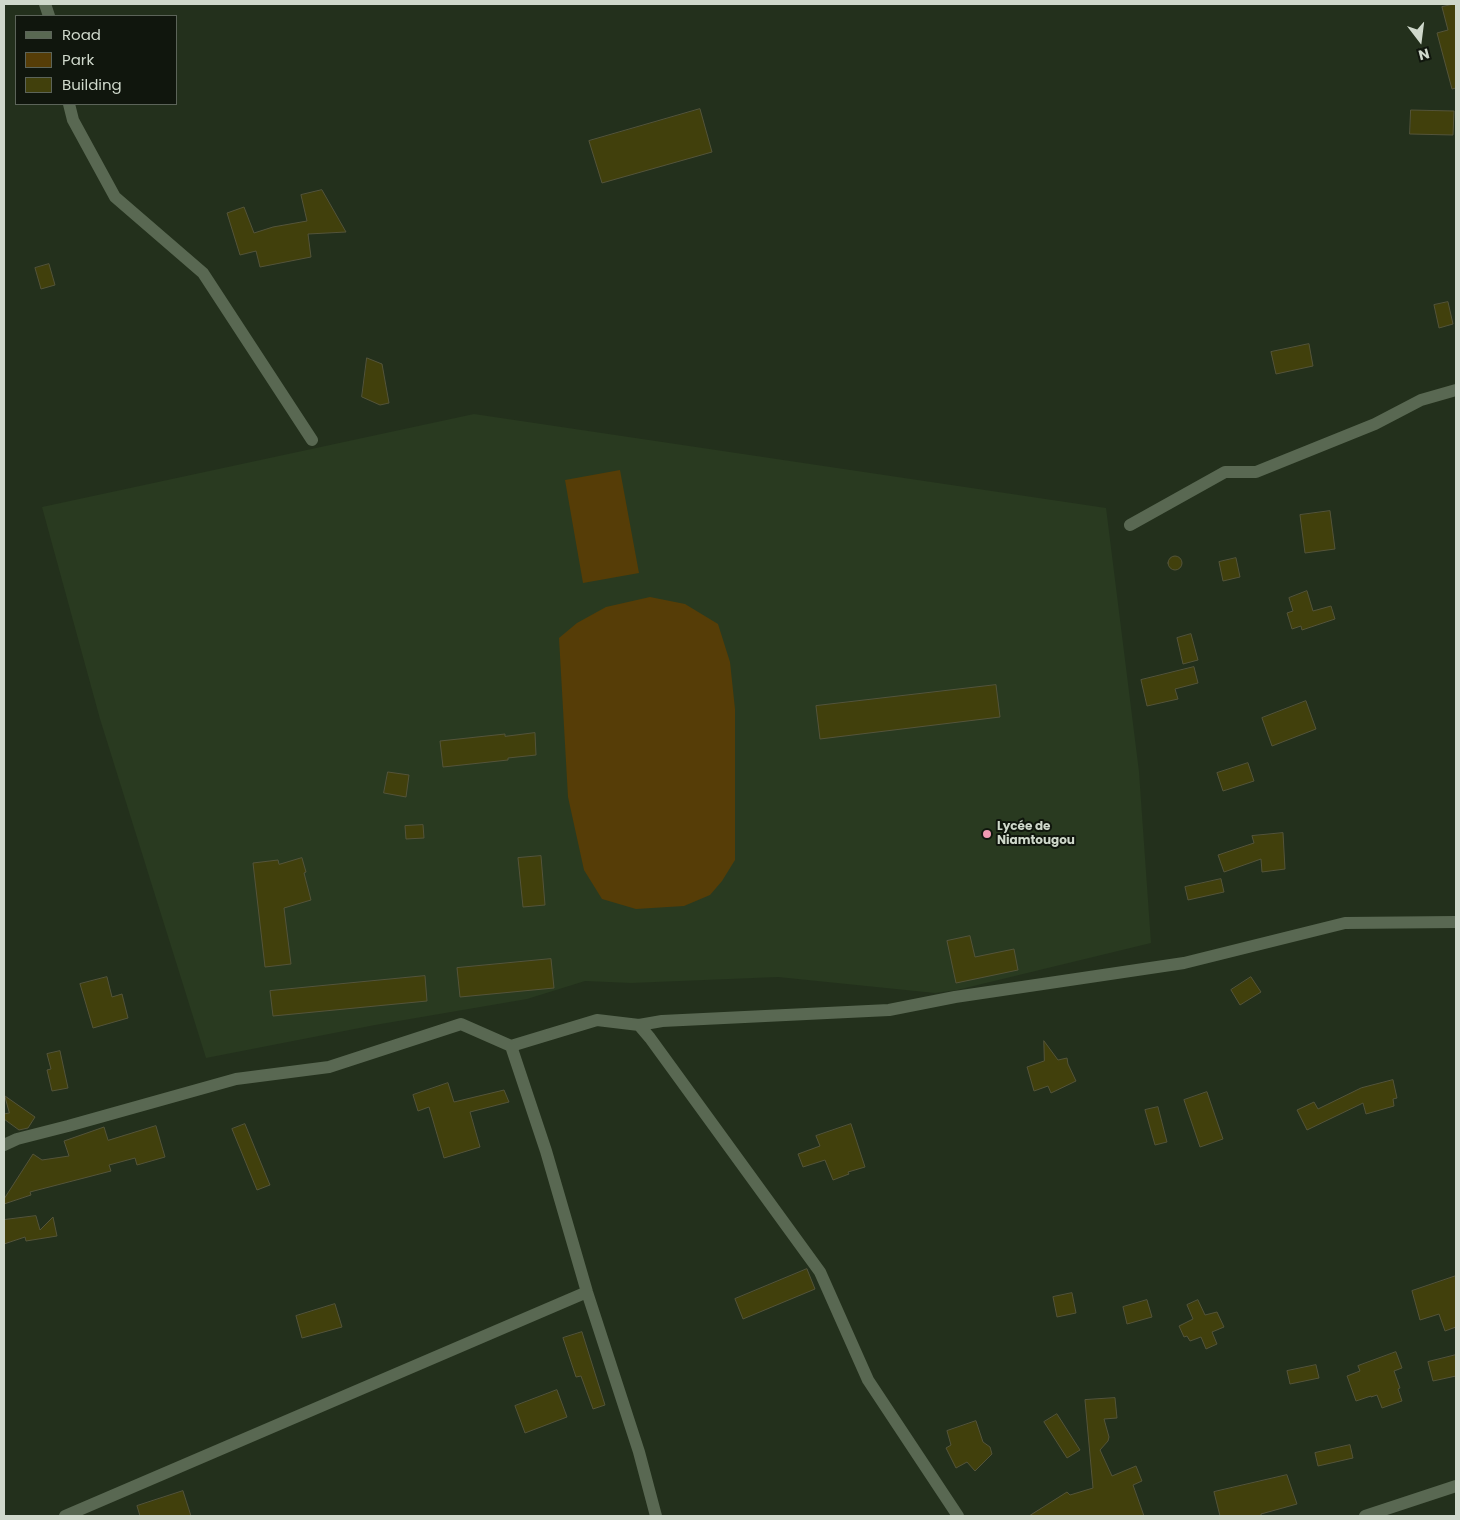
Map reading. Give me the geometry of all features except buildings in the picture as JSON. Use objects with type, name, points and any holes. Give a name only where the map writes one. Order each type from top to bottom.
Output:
[{"type":"street","points":[[70,105],[73,120],[115,197],[203,273],[312,440]]},
{"type":"street","points":[[1130,525],[1226,472],[1256,472],[1375,424],[1421,400],[1456,390]]},
{"type":"street","points":[[4,1146],[17,1139],[236,1079],[329,1067],[461,1024],[511,1046],[598,1020],[639,1025],[662,1021],[889,1010],[955,997],[1184,963],[1345,923],[1456,922]]},
{"type":"street","points":[[639,1025],[820,1272],[868,1380],[958,1516]]},
{"type":"street","points":[[511,1046],[546,1151],[587,1292],[639,1452],[656,1516]]},
{"type":"street","points":[[65,1516],[587,1292]]},
{"type":"street","points":[[1365,1516],[1456,1486]]},
{"type":"shaded area","name":"Lycée de Niamtougou","points":[[474,414],[1106,508],[1139,772],[1151,943],[957,990],[935,993],[778,977],[631,983],[585,981],[527,999],[375,1025],[206,1058],[100,719],[42,507]]},
{"type":"green space","points":[[620,470],[639,573],[583,583],[565,480]]},
{"type":"green space","points":[[650,597],[685,604],[718,624],[730,662],[735,709],[735,860],[722,881],[710,895],[684,906],[636,909],[602,899],[584,870],[568,797],[559,638],[577,623],[606,607]]},
{"type":"place","name":"Lycée de Niamtougou","points":[[987,834]]}]
